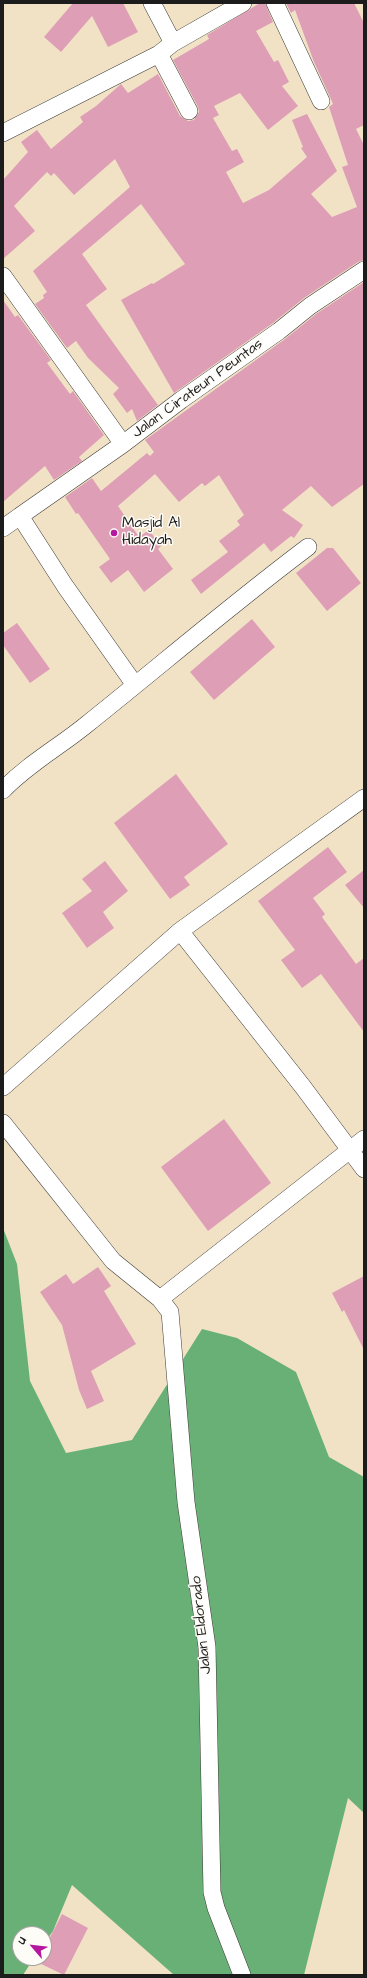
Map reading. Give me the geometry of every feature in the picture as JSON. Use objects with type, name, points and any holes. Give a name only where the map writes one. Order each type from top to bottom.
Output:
[{"type":"street","points":[[152,3],[173,43]]},
{"type":"street","points":[[3,133],[159,54],[173,43],[243,3]]},
{"type":"street","points":[[275,3],[321,101]]},
{"type":"street","points":[[159,54],[189,111]]},
{"type":"street","name":"Jalan Cirateun Peuntas","points":[[3,276],[123,444],[310,306],[364,270]]},
{"type":"street","points":[[3,528],[123,444]]},
{"type":"street","points":[[20,516],[65,586],[134,685]]},
{"type":"street","points":[[3,790],[17,775],[85,726],[243,596],[308,548]]},
{"type":"street","points":[[3,1087],[180,931],[364,798]]},
{"type":"street","points":[[180,931],[303,1087],[364,1169]]},
{"type":"street","name":"Jalan Eldorado","points":[[3,1123],[113,1261],[160,1299],[170,1312],[186,1502],[207,1647],[212,1892],[216,1908],[242,1975]]},
{"type":"street","points":[[160,1299],[364,1139]]},
{"type":"green space","points":[[3,1228],[17,1264],[30,1381],[66,1453],[132,1440],[202,1329],[237,1338],[296,1372],[329,1457],[364,1477],[364,1813],[348,1798],[304,1975],[174,1975],[72,1885],[52,1932],[52,1926],[12,1926],[12,1966],[29,1966],[23,1975],[3,1975]]},
{"type":"building","points":[[73,3],[123,3],[138,32],[108,47],[92,16],[61,52],[44,37]]},
{"type":"building","points":[[260,3],[265,3],[273,22],[256,31],[274,62],[278,60],[289,82],[282,86],[298,106],[268,130],[240,93],[214,106],[219,115],[213,118],[232,151],[237,149],[244,162],[226,172],[243,203],[269,190],[307,157],[301,148],[303,147],[292,120],[307,114],[337,171],[311,194],[332,217],[357,207],[342,167],[348,165],[329,107],[333,104],[314,62],[295,10],[291,13],[286,3],[354,3],[364,23],[364,125],[356,129],[364,145],[364,260],[358,262],[304,298],[273,323],[174,393],[121,300],[152,283],[153,284],[185,264],[141,204],[82,254],[107,289],[86,305],[158,405],[137,421],[132,409],[127,413],[113,394],[119,388],[88,358],[76,341],[67,348],[35,304],[44,298],[43,295],[47,292],[33,271],[130,187],[115,159],[74,195],[54,173],[51,176],[47,172],[14,206],[35,231],[3,259],[3,180],[28,152],[21,142],[37,130],[51,149],[83,122],[80,117],[96,106],[121,84],[128,93],[158,74],[180,116],[188,121],[194,120],[199,112],[198,107],[173,60],[209,39],[207,35]]},
{"type":"building","points":[[364,282],[364,484],[332,507],[311,486],[282,510],[303,525],[294,538],[291,536],[271,552],[264,543],[201,594],[191,580],[228,552],[219,541],[240,525],[237,521],[244,515],[219,475],[205,486],[202,483],[179,502],[155,474],[118,506],[139,537],[149,530],[161,546],[158,549],[173,569],[144,592],[128,570],[111,583],[99,567],[110,559],[65,497],[92,478],[101,491],[147,453],[150,456],[154,452],[145,440],[285,339],[316,314]]},
{"type":"building","points":[[3,300],[15,317],[18,315],[51,360],[47,363],[70,394],[73,391],[104,435],[79,457],[82,461],[54,480],[45,466],[3,502]]},
{"type":"building","points":[[327,548],[333,548],[361,583],[327,611],[296,573]]},
{"type":"building","points":[[252,619],[275,647],[214,700],[190,672]]},
{"type":"building","points":[[17,623],[50,669],[30,683],[3,645],[3,633]]},
{"type":"building","points":[[176,774],[228,844],[184,877],[190,885],[170,899],[114,823]]},
{"type":"building","points":[[328,847],[347,872],[313,898],[325,914],[322,917],[356,964],[364,958],[364,1032],[321,974],[302,988],[281,960],[295,950],[258,901]]},
{"type":"building","points":[[105,861],[128,891],[103,912],[114,928],[87,948],[62,913],[92,891],[82,879]]},
{"type":"building","points":[[364,870],[364,908],[345,885]]},
{"type":"building","points":[[224,1119],[271,1183],[208,1231],[161,1167]]},
{"type":"building","points":[[98,1267],[111,1286],[104,1291],[136,1344],[91,1371],[104,1401],[87,1409],[79,1390],[62,1325],[40,1292],[66,1274],[73,1284]]},
{"type":"building","points":[[364,1276],[364,1350],[344,1310],[342,1312],[332,1293]]},
{"type":"building","points":[[62,1914],[88,1928],[64,1975],[45,1966],[52,1966],[52,1933]]},
{"type":"place","name":"Masjid Al Hidayah","points":[[114,533]]}]
